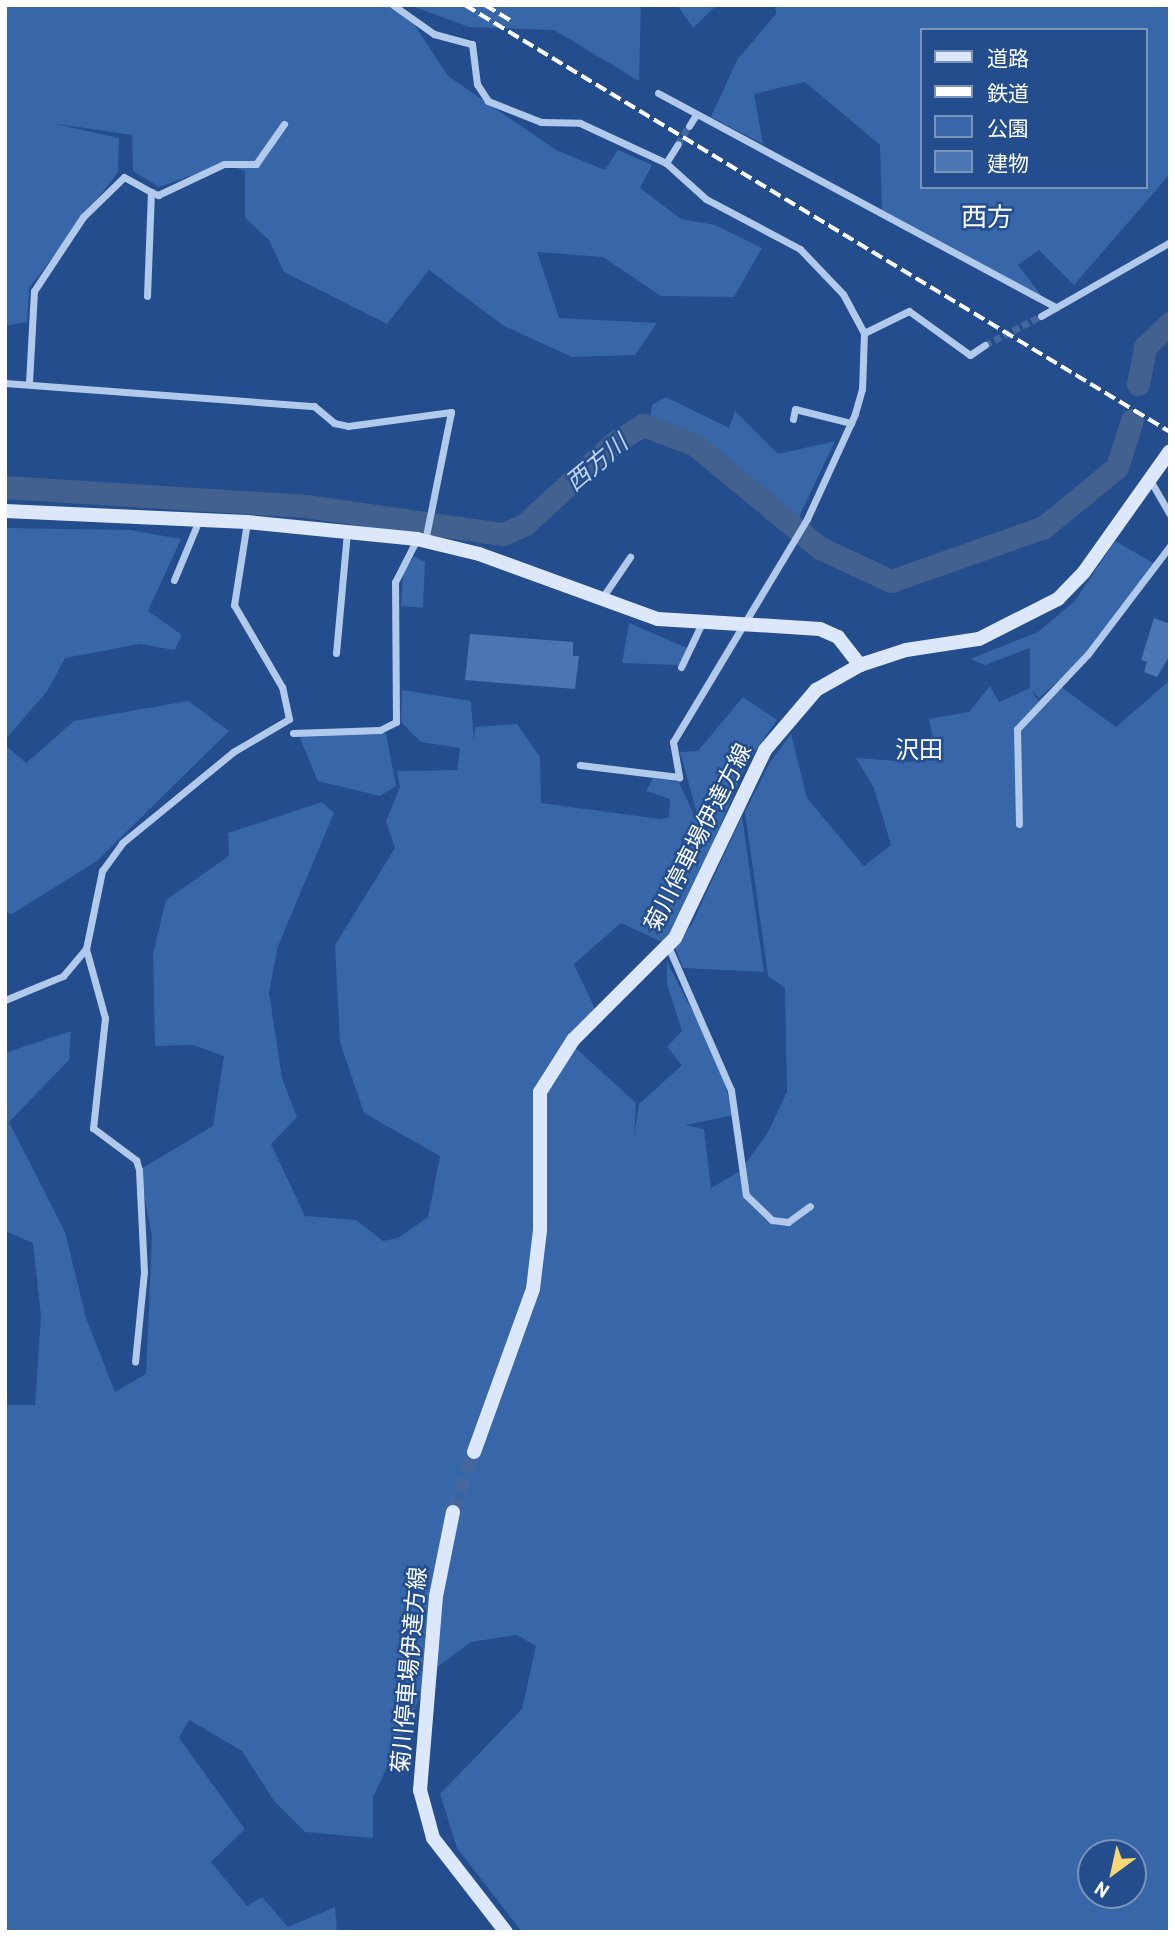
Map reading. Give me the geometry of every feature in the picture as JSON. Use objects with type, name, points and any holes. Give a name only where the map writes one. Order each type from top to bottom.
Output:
[{"type":"main road","name":"菊川停車場伊達方線","points":[[474,1452],[533,1289],[540,1230],[540,1092],[573,1040],[668,946],[765,750],[816,690],[860,664],[906,650],[979,639],[1058,598],[1084,572],[1170,451]]},
{"type":"main road","points":[[5,511],[247,522],[421,540],[479,554],[658,619],[740,628],[820,629],[838,637],[860,664]]},
{"type":"main road","name":"菊川停車場伊達方線","points":[[453,1512],[436,1596],[420,1790],[433,1838],[506,1932]]},
{"type":"street","points":[[393,5],[434,34],[472,44],[477,84],[488,101],[541,122],[580,123],[666,163],[706,199],[800,248],[843,294],[864,333],[862,389],[851,423],[807,519],[673,742],[679,777],[580,765]]},
{"type":"street","points":[[658,93],[1056,307]]},
{"type":"street","points":[[689,126],[696,115]]},
{"type":"street","points":[[29,383],[34,291],[83,217],[124,177],[158,195],[224,164],[256,164],[284,124]]},
{"type":"street","points":[[666,163],[678,144]]},
{"type":"street","points":[[147,296],[150,192]]},
{"type":"street","points":[[1041,316],[1170,242]]},
{"type":"street","points":[[864,333],[909,312],[970,355],[985,345]]},
{"type":"street","points":[[5,383],[314,406],[334,423],[348,426],[452,412],[431,509],[421,540],[395,582],[397,722],[380,730],[293,733]]},
{"type":"street","points":[[793,419],[795,409],[851,423]]},
{"type":"street","points":[[1149,479],[1170,514]]},
{"type":"street","points":[[174,580],[199,520]]},
{"type":"street","points":[[135,1362],[144,1272],[139,1170],[136,1160],[93,1128],[105,1018],[86,949],[102,871],[115,852],[233,752],[289,719],[282,687],[234,605],[247,522]]},
{"type":"street","points":[[336,653],[347,531]]},
{"type":"street","points":[[1019,824],[1017,729],[1088,654],[1131,590],[1170,546]]},
{"type":"street","points":[[602,598],[630,557]]},
{"type":"street","points":[[681,667],[701,625]]},
{"type":"street","points":[[668,946],[731,1090],[746,1195],[772,1220],[788,1222],[810,1206]]},
{"type":"street","points":[[5,1000],[63,976],[86,949]]},
{"type":"green space","points":[[5,5],[392,5],[414,24],[448,76],[556,150],[605,170],[618,150],[652,165],[640,188],[681,219],[715,225],[762,248],[734,297],[661,296],[603,257],[537,252],[559,318],[657,323],[635,355],[572,357],[504,326],[429,270],[387,324],[284,272],[269,240],[245,218],[245,171],[224,164],[159,187],[133,171],[132,135],[51,123],[119,138],[118,172],[29,288],[27,322],[5,326]]},
{"type":"green space","points":[[409,5],[641,5],[639,81],[554,30],[469,27]]},
{"type":"green space","points":[[677,5],[717,5],[693,28]]},
{"type":"green space","points":[[775,5],[1170,5],[1170,174],[1074,285],[1039,250],[1018,265],[1047,303],[882,213],[880,145],[805,82],[754,94],[763,144],[711,117],[737,60],[776,14]]},
{"type":"green space","points":[[666,397],[729,428],[735,411],[778,454],[835,441],[799,517],[757,492],[697,442],[650,419],[652,405]]},
{"type":"green space","points":[[5,528],[130,530],[181,539],[148,611],[182,635],[175,650],[140,644],[65,658],[48,690],[5,740]]},
{"type":"green space","points":[[1115,541],[1155,564],[1087,655],[1039,698],[1031,689],[1038,701],[1057,684],[1116,727],[1170,680],[1170,1932],[522,1932],[457,1848],[440,1794],[522,1709],[536,1646],[517,1635],[471,1642],[433,1670],[373,1797],[373,1838],[305,1832],[274,1801],[242,1751],[189,1720],[179,1738],[245,1829],[211,1862],[247,1906],[262,1897],[288,1927],[335,1907],[337,1932],[5,1932],[5,1405],[35,1405],[41,1316],[33,1243],[5,1231],[5,1053],[71,1031],[69,1060],[9,1122],[65,1232],[86,1318],[115,1392],[146,1374],[152,1236],[139,1170],[213,1126],[224,1056],[193,1045],[155,1046],[153,954],[166,900],[229,856],[228,833],[322,802],[334,813],[278,946],[269,992],[282,1078],[297,1117],[271,1144],[305,1216],[356,1220],[383,1241],[398,1238],[428,1217],[440,1156],[364,1113],[340,1042],[335,945],[395,848],[386,821],[400,787],[397,771],[457,770],[460,748],[421,742],[401,722],[402,690],[471,701],[474,742],[475,727],[517,724],[540,757],[541,803],[660,819],[669,817],[670,799],[646,791],[653,778],[679,782],[703,835],[680,752],[698,751],[743,697],[777,720],[747,763],[696,883],[664,943],[621,923],[574,964],[595,1009],[568,1041],[636,1103],[634,1136],[639,1104],[682,1065],[667,1047],[682,1031],[667,984],[667,962],[717,1058],[734,1115],[685,1125],[704,1129],[711,1188],[740,1171],[767,1134],[787,1092],[785,988],[768,976],[745,812],[769,764],[791,734],[807,798],[864,866],[891,845],[874,788],[856,758],[910,762],[936,754],[929,719],[969,712],[990,686],[999,702],[1030,688],[1030,648],[985,665],[970,659],[1038,632],[1075,601]]},
{"type":"green space","points":[[414,556],[425,562],[423,608],[401,606],[403,574]]},
{"type":"green space","points":[[629,623],[687,648],[679,665],[622,663]]},
{"type":"green space","points":[[188,701],[229,731],[97,861],[12,914],[5,912],[5,745],[26,763],[74,721]]},
{"type":"green space","points":[[386,733],[396,786],[380,796],[318,781],[299,736]]},
{"type":"green space","points":[[742,816],[764,972],[683,968],[674,945],[691,926]]},
{"type":"building","points":[[1154,618],[1170,624],[1170,655],[1157,677],[1144,672],[1147,662],[1141,660]]},
{"type":"building","points":[[470,634],[573,642],[573,656],[579,656],[575,689],[465,680]]},
{"type":"waterway","name":"西方川","points":[[1138,384],[1145,347],[1170,323]]},
{"type":"waterway","name":"西方川","points":[[5,487],[306,506],[503,534],[524,525],[615,442],[643,425],[695,445],[820,548],[891,581],[1044,527],[1117,467],[1132,420]]},
{"type":"tunnel","points":[[678,144],[689,126]]},
{"type":"tunnel","points":[[985,345],[1041,316]]},
{"type":"tunnel","points":[[453,1512],[474,1452]]},
{"type":"railway","points":[[465,5],[1170,432]]},
{"type":"railway","points":[[485,5],[512,21]]},
{"type":"district","name":"西方","points":[[987,216]]},
{"type":"district","name":"沢田","points":[[919,749]]}]
